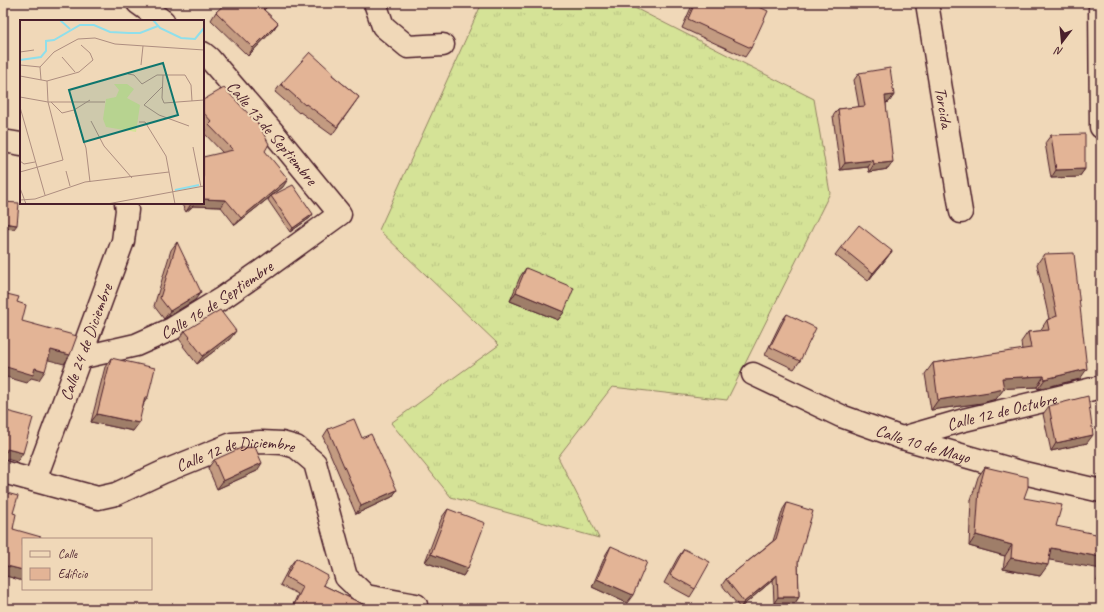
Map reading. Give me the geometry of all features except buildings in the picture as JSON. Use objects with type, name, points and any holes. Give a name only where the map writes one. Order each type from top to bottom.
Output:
[{"type":"street","points":[[138,3],[162,20]]},
{"type":"street","points":[[374,3],[383,26],[408,47],[443,45]]},
{"type":"street","name":"Torcida","points":[[927,3],[961,212]]},
{"type":"street","points":[[1100,3],[1101,127]]},
{"type":"street","name":"Calle 13 de Septiembre","points":[[204,54],[272,131],[340,214]]},
{"type":"street","points":[[3,141],[20,144]]},
{"type":"street","name":"Calle 24 de Diciembre","points":[[35,480],[123,241],[128,210],[126,204]]},
{"type":"street","name":"Calle 16 de Septiembre","points":[[79,358],[136,345],[172,329],[221,299],[340,214]]},
{"type":"street","name":"Calle 10 de Mayo","points":[[753,374],[841,416],[902,438],[1024,473],[1101,491]]},
{"type":"street","name":"Calle 12 de Octubre","points":[[902,438],[964,420],[1101,387]]},
{"type":"street","name":"Calle 12 de Diciembre","points":[[3,472],[98,498],[116,494],[163,472],[232,444],[261,442],[282,443],[296,447],[315,463],[346,577],[366,596],[416,605]]},
{"type":"green space","points":[[482,3],[625,3],[814,99],[830,193],[727,400],[612,387],[558,457],[599,538],[451,497],[391,423],[499,345],[379,230]]}]
